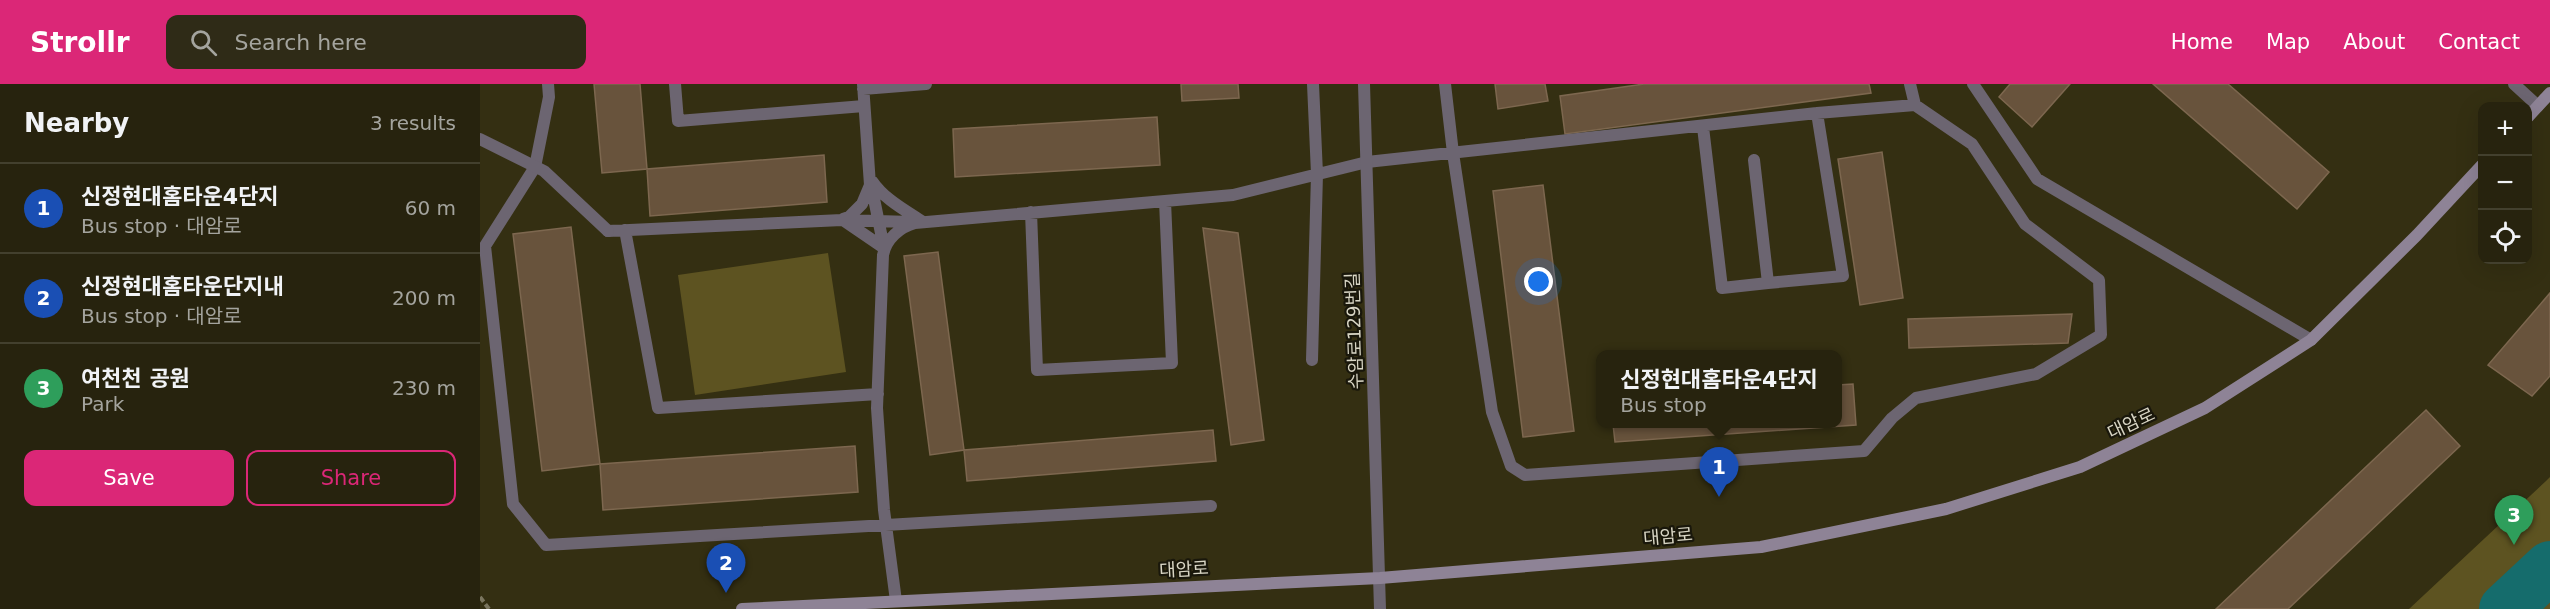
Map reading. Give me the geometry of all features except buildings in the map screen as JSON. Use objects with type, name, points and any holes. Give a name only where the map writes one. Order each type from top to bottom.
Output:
[{"type":"street","points":[[548,84],[549,97],[535,167],[485,246],[513,504],[546,545],[1211,506]]},
{"type":"street","points":[[675,84],[678,121],[864,106]]},
{"type":"street","points":[[842,220],[849,217],[862,204],[870,185],[863,87],[926,84]]},
{"type":"street","points":[[1312,360],[1317,174],[1313,84]]},
{"type":"street","name":"수암로129번길","points":[[1364,84],[1380,609]]},
{"type":"street","points":[[884,248],[901,228],[915,222],[1233,195],[1367,162],[1453,153],[1703,127],[1817,113],[1915,105],[1972,144],[2025,224],[2099,280],[2101,335],[2036,374],[1917,398],[1893,418],[1864,451],[1525,475],[1511,466],[1492,412],[1453,153],[1445,84]]},
{"type":"street","points":[[1910,84],[1915,105]]},
{"type":"street","points":[[1973,84],[2037,179],[2311,340]]},
{"type":"street","points":[[2514,84],[2538,106]]},
{"type":"street","points":[[2532,113],[2550,93]]},
{"type":"street","points":[[1703,127],[1722,288],[1843,276],[1817,113]]},
{"type":"street","points":[[480,139],[544,171],[608,231],[842,220],[923,222]]},
{"type":"street","points":[[1754,160],[1768,283]]},
{"type":"street","name":"대암로","points":[[742,609],[1380,578],[1761,547],[1946,509],[2080,467],[2205,408],[2311,340],[2417,235],[2478,169]]},
{"type":"street","points":[[870,177],[884,248],[877,408],[886,526],[896,601]]},
{"type":"street","points":[[870,177],[878,190],[923,222]]},
{"type":"street","points":[[1031,212],[1037,370],[1172,363],[1165,201]]},
{"type":"street","points":[[842,220],[884,248]]},
{"type":"street","points":[[626,230],[658,408],[878,394]]},
{"type":"path","points":[[480,597],[489,609]]},
{"type":"shaded area","points":[[828,253],[846,372],[695,395],[678,275]]},
{"type":"shaded area","points":[[2550,477],[2550,609],[2409,609],[2546,481]]},
{"type":"waterway","points":[[2505,609],[2550,567]]},
{"type":"place","name":"신정현대홈타운4단지","points":[[1719,497]]},
{"type":"place","name":"여천천 공원","points":[[2514,545]]},
{"type":"place","name":"신정현대홈타운단지내","points":[[726,593]]}]
